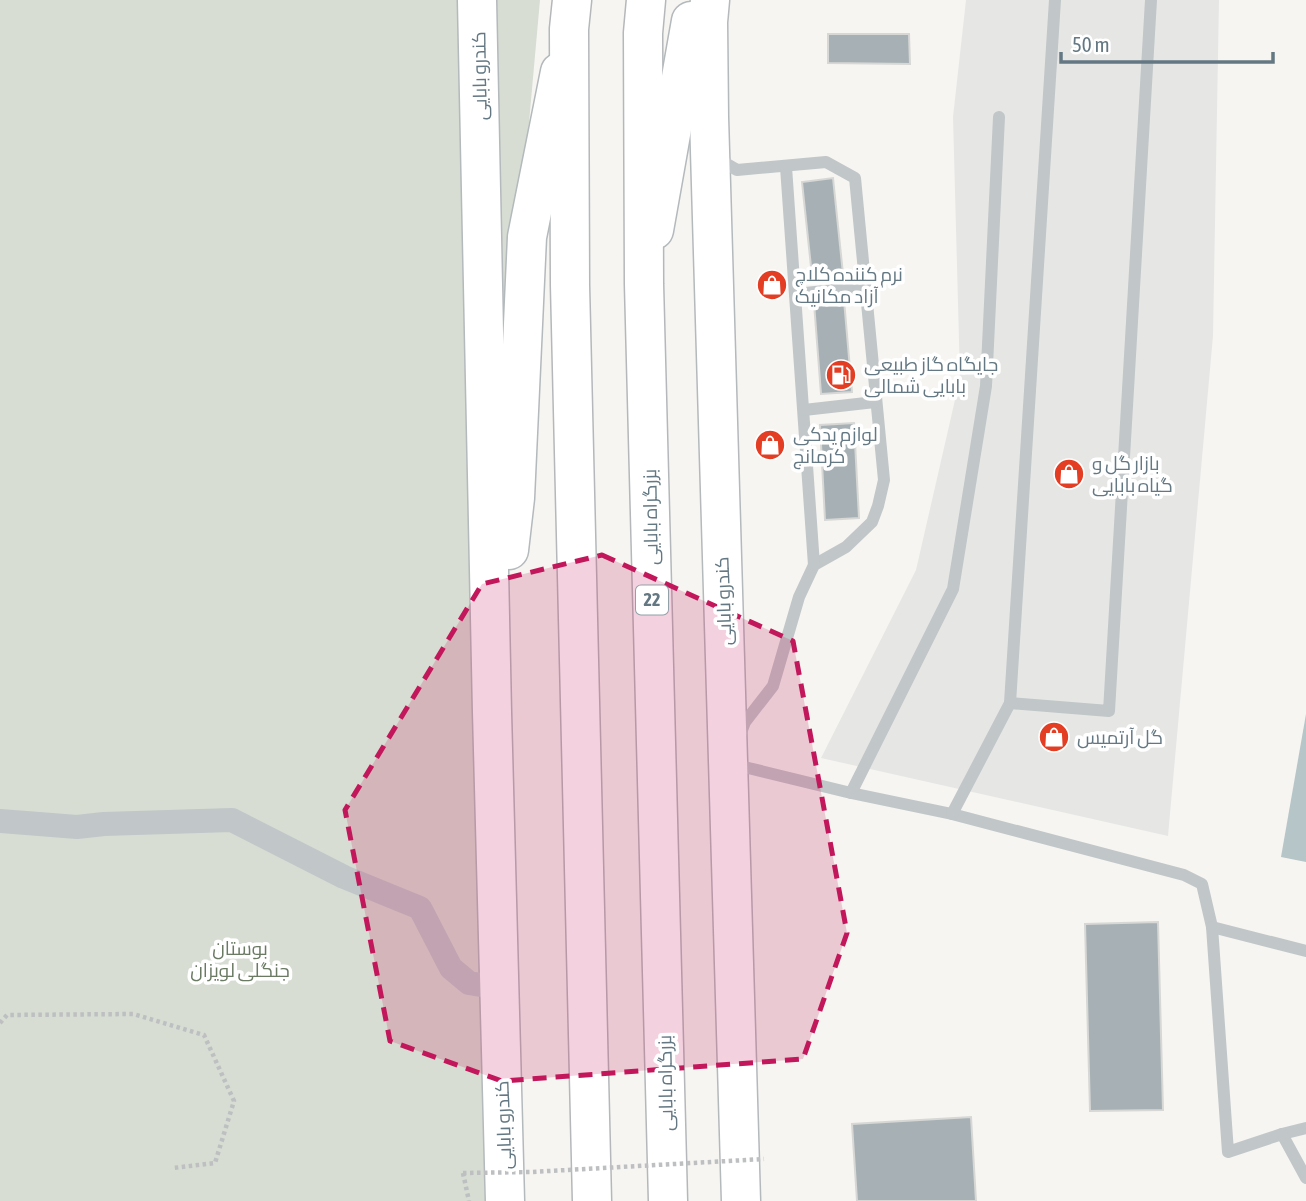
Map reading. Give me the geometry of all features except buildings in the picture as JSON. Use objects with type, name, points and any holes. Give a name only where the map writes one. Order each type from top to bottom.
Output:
[{"type":"main road","name":"کندرو بابایی","points":[[477,0],[505,1201]]},
{"type":"main road","name":"بزرگراه بابایی","points":[[646,0],[643,33],[644,284],[668,1201]]},
{"type":"main road","points":[[644,284],[694,0]]},
{"type":"main road","name":"کندرو بابایی","points":[[710,0],[709,117],[741,1201]]},
{"type":"main road","points":[[492,712],[515,498],[527,237],[570,14]]},
{"type":"main road","points":[[570,14],[570,299],[592,1201]]},
{"type":"street","points":[[0,821],[77,827],[232,820],[344,877],[420,908],[451,968],[469,983],[499,988]]},
{"type":"lane","points":[[951,814],[1010,704],[1055,0]]},
{"type":"lane","points":[[1010,704],[1109,711],[1151,0]]},
{"type":"lane","points":[[709,117],[720,160],[737,170],[826,162],[855,178],[884,480],[872,522],[846,547],[814,565]]},
{"type":"lane","points":[[851,793],[953,589],[986,386],[999,117]]},
{"type":"lane","points":[[786,167],[814,565],[799,597],[773,686],[745,722],[727,762],[851,793],[951,814],[1184,875],[1202,884],[1212,927],[1228,1152],[1306,1128]]},
{"type":"lane","points":[[795,294],[865,287]]},
{"type":"lane","points":[[804,410],[875,401]]},
{"type":"lane","points":[[1212,927],[1306,951]]},
{"type":"lane","points":[[1282,1134],[1306,1178]]},
{"type":"path","points":[[0,1023],[7,1015],[133,1014],[204,1035],[234,1101],[215,1163],[173,1168]]},
{"type":"path","points":[[469,1201],[463,1173],[531,1172],[764,1159]]},
{"type":"highlighted area","points":[[602,555],[793,641],[847,933],[803,1059],[502,1081],[390,1041],[345,810],[482,584]]},
{"type":"shaded area","name":"بازار گل و گیاه بابایی","points":[[966,0],[1219,0],[1213,336],[1168,836],[821,758],[916,570],[960,378],[953,117]]},
{"type":"shaded area","points":[[1306,714],[1306,862],[1281,857]]},
{"type":"green space","name":"بوستان جنگلی لویزان","points":[[0,0],[464,0],[485,1201],[0,1201]]},
{"type":"green space","points":[[485,0],[540,0],[518,245],[508,483]]},
{"type":"place","name":"نرم کننده کلاچ آزاد مکانیک","points":[[772,285]]},
{"type":"place","name":"جایگاه گاز طبیعی بابایی شمالی","points":[[841,375]]},
{"type":"place","name":"لوازم یدکی کرمانج","points":[[770,445]]},
{"type":"place","name":"بازار گل و گیاه بابایی","points":[[1069,474]]},
{"type":"place","name":"گل آرتمیس","points":[[1054,737]]}]
